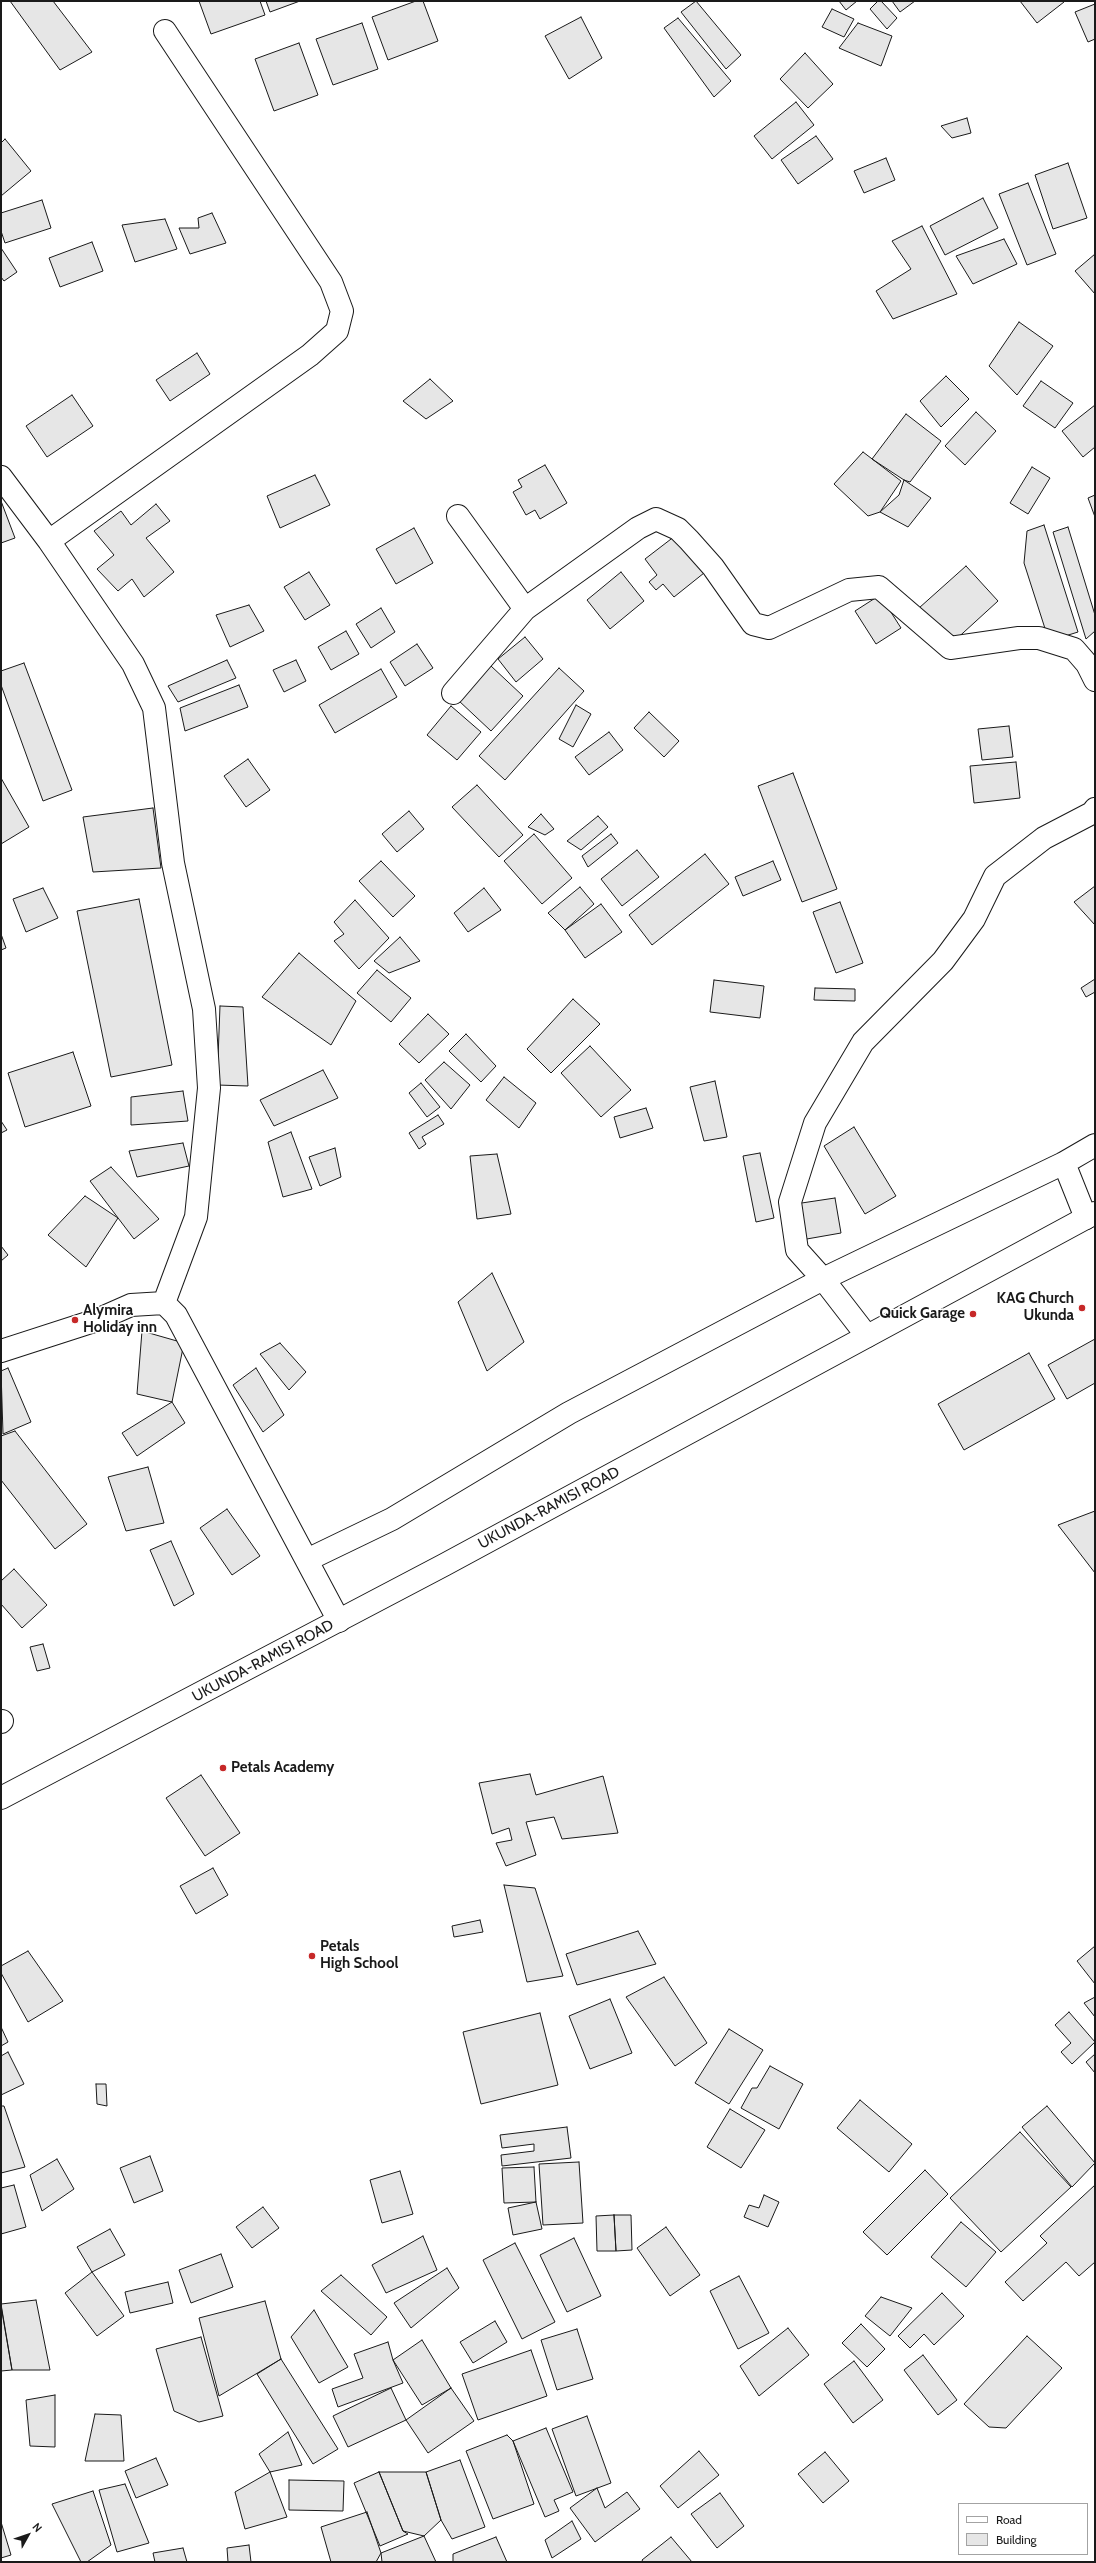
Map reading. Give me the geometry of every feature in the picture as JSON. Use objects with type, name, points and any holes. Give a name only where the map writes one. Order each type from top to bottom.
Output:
[{"type":"main road","points":[[49,541],[310,354],[337,331],[342,311],[331,282],[165,31]]},
{"type":"main road","points":[[1,478],[49,541],[133,664],[154,708],[173,863],[204,1009],[209,1088],[196,1217],[164,1303]]},
{"type":"main road","points":[[458,516],[525,609]]},
{"type":"main road","points":[[453,693],[525,609],[638,528],[656,519],[678,529],[689,540],[713,567],[753,624],[769,628],[849,590],[879,588],[950,648],[1018,638],[1039,638],[1074,649],[1087,664],[1095,680]]},
{"type":"main road","points":[[867,1336],[823,1279],[797,1250],[790,1202],[815,1123],[863,1042],[943,961],[974,919],[995,876],[1044,838],[1092,813],[1095,809]]},
{"type":"main road","points":[[307,1560],[392,1519],[569,1413],[823,1279],[1064,1163],[1095,1145]]},
{"type":"main road","points":[[1064,1163],[1091,1215]]},
{"type":"main road","name":"UKUNDA-RAMISI ROAD","points":[[1,1798],[339,1621],[1091,1215]]},
{"type":"main road","points":[[1,1351],[97,1320],[131,1305],[164,1303],[176,1315],[339,1621]]},
{"type":"building","points":[[10,1],[53,1],[92,52],[60,70]]},
{"type":"building","points":[[199,1],[260,1],[265,15],[211,34]]},
{"type":"building","points":[[266,1],[300,1],[270,12]]},
{"type":"building","points":[[416,1],[423,1],[438,41],[388,60],[372,17]]},
{"type":"building","points":[[696,1],[741,55],[726,69],[681,12]]},
{"type":"building","points":[[839,1],[857,1],[846,10]]},
{"type":"building","points":[[878,1],[881,1],[897,18],[887,29],[870,9]]},
{"type":"building","points":[[892,1],[915,1],[900,12]]},
{"type":"building","points":[[1020,1],[1063,1],[1064,2],[1037,23]]},
{"type":"building","points":[[1095,4],[1095,39],[1088,42],[1075,12]]},
{"type":"building","points":[[832,9],[854,19],[844,37],[822,27]]},
{"type":"building","points":[[581,17],[602,58],[569,79],[545,36]]},
{"type":"building","points":[[678,18],[731,81],[714,97],[664,28]]},
{"type":"building","points":[[362,23],[378,69],[333,85],[316,39]]},
{"type":"building","points":[[858,23],[892,36],[881,66],[839,48]]},
{"type":"building","points":[[299,43],[318,95],[274,111],[255,59]]},
{"type":"building","points":[[805,53],[833,84],[808,108],[780,79]]},
{"type":"building","points":[[796,102],[814,125],[772,159],[754,136]]},
{"type":"building","points":[[967,118],[971,133],[952,138],[941,126]]},
{"type":"building","points":[[816,136],[833,159],[798,184],[781,160]]},
{"type":"building","points":[[5,139],[31,171],[1,196],[1,143]]},
{"type":"building","points":[[886,158],[895,180],[864,193],[854,171]]},
{"type":"building","points":[[1068,163],[1087,218],[1053,229],[1035,175]]},
{"type":"building","points":[[1028,183],[1056,254],[1027,265],[999,194]]},
{"type":"building","points":[[983,198],[998,228],[945,255],[930,226]]},
{"type":"building","points":[[42,200],[51,228],[5,243],[1,231],[1,213]]},
{"type":"building","points":[[212,213],[226,243],[190,254],[179,228],[199,228],[198,218]]},
{"type":"building","points":[[165,219],[177,249],[135,262],[122,225]]},
{"type":"building","points":[[922,226],[957,294],[893,319],[876,291],[911,269],[892,241]]},
{"type":"building","points":[[1004,239],[1017,264],[973,284],[956,256]]},
{"type":"building","points":[[92,242],[103,271],[60,287],[49,258]]},
{"type":"building","points":[[1,248],[17,272],[4,281],[1,277]]},
{"type":"building","points":[[1095,254],[1095,294],[1075,271]]},
{"type":"building","points":[[1019,322],[1053,346],[1017,395],[989,366]]},
{"type":"building","points":[[197,353],[210,374],[170,401],[156,380]]},
{"type":"building","points":[[946,376],[969,399],[941,427],[920,401]]},
{"type":"building","points":[[430,379],[453,401],[426,419],[403,401]]},
{"type":"building","points":[[1041,381],[1073,403],[1055,428],[1023,406]]},
{"type":"building","points":[[72,395],[93,426],[47,457],[26,426]]},
{"type":"building","points":[[1095,405],[1095,447],[1083,457],[1062,431]]},
{"type":"building","points":[[976,412],[996,431],[965,465],[945,446]]},
{"type":"building","points":[[906,414],[941,441],[910,482],[904,480],[872,459]]},
{"type":"building","points":[[863,452],[901,481],[880,512],[868,516],[834,484]]},
{"type":"building","points":[[545,465],[567,503],[540,519],[535,510],[526,515],[513,492],[522,487],[518,480]]},
{"type":"building","points":[[1032,467],[1050,478],[1028,514],[1010,503]]},
{"type":"building","points":[[315,475],[330,505],[280,528],[267,496]]},
{"type":"building","points":[[904,480],[931,498],[908,527],[880,512],[899,495]]},
{"type":"building","points":[[1095,495],[1095,517],[1088,498]]},
{"type":"building","points":[[1,501],[15,538],[1,543]]},
{"type":"building","points":[[156,504],[170,521],[146,538],[174,572],[144,597],[132,579],[118,591],[97,569],[114,555],[94,531],[121,511],[131,525]]},
{"type":"building","points":[[1044,525],[1078,632],[1049,641],[1024,563],[1027,531]]},
{"type":"building","points":[[1068,527],[1095,615],[1095,631],[1086,639],[1053,532]]},
{"type":"building","points":[[414,528],[433,563],[396,584],[376,549]]},
{"type":"building","points":[[675,536],[704,573],[674,597],[663,584],[656,590],[649,582],[657,575],[645,559]]},
{"type":"building","points":[[966,566],[998,601],[952,643],[919,608]]},
{"type":"building","points":[[309,572],[330,605],[305,620],[284,587]]},
{"type":"building","points":[[621,572],[644,601],[610,629],[587,600]]},
{"type":"building","points":[[880,595],[901,628],[876,644],[855,611]]},
{"type":"building","points":[[249,605],[264,631],[230,647],[216,615]]},
{"type":"building","points":[[381,608],[395,632],[371,648],[356,624]]},
{"type":"building","points":[[346,631],[359,654],[331,670],[318,647]]},
{"type":"building","points":[[525,637],[543,659],[516,682],[498,659]]},
{"type":"building","points":[[417,644],[433,668],[405,686],[390,662]]},
{"type":"building","points":[[227,660],[236,678],[178,702],[168,686]]},
{"type":"building","points":[[296,660],[306,681],[284,692],[273,670]]},
{"type":"building","points":[[24,663],[72,790],[43,801],[1,685],[1,671]]},
{"type":"building","points":[[491,666],[523,696],[491,731],[458,700]]},
{"type":"building","points":[[559,668],[584,691],[505,780],[479,756]]},
{"type":"building","points":[[381,669],[397,697],[335,733],[319,705]]},
{"type":"building","points":[[239,685],[248,707],[185,731],[180,708]]},
{"type":"building","points":[[576,705],[591,714],[573,747],[559,739]]},
{"type":"building","points":[[451,706],[481,732],[457,760],[427,735]]},
{"type":"building","points":[[649,712],[679,741],[664,757],[634,728]]},
{"type":"building","points":[[1009,726],[1013,757],[982,760],[978,729]]},
{"type":"building","points":[[609,732],[623,750],[589,775],[575,757]]},
{"type":"building","points":[[248,759],[270,790],[246,807],[224,776]]},
{"type":"building","points":[[1016,762],[1020,798],[974,803],[970,766]]},
{"type":"building","points":[[793,773],[837,889],[802,902],[758,786]]},
{"type":"building","points":[[1,778],[29,827],[1,844]]},
{"type":"building","points":[[477,785],[523,835],[499,857],[452,807]]},
{"type":"building","points":[[153,808],[161,868],[93,872],[83,817]]},
{"type":"building","points":[[409,811],[424,829],[397,852],[382,834]]},
{"type":"building","points":[[541,814],[554,829],[545,835],[528,827]]},
{"type":"building","points":[[598,816],[608,827],[581,850],[567,841]]},
{"type":"building","points":[[534,834],[572,878],[542,904],[504,861]]},
{"type":"building","points":[[611,834],[618,843],[588,867],[582,856]]},
{"type":"building","points":[[637,850],[659,877],[622,906],[601,879]]},
{"type":"building","points":[[705,854],[729,884],[652,945],[629,915]]},
{"type":"building","points":[[381,861],[415,896],[393,917],[359,881]]},
{"type":"building","points":[[773,861],[781,880],[743,896],[735,877]]},
{"type":"building","points":[[1095,886],[1095,925],[1074,902]]},
{"type":"building","points":[[580,887],[594,904],[565,930],[548,913]]},
{"type":"building","points":[[43,888],[58,918],[26,932],[13,899]]},
{"type":"building","points":[[484,888],[501,910],[468,932],[454,913]]},
{"type":"building","points":[[139,899],[172,1065],[111,1077],[77,911]]},
{"type":"building","points":[[355,900],[389,938],[359,969],[334,941],[344,934],[334,922]]},
{"type":"building","points":[[840,902],[863,963],[836,973],[813,912]]},
{"type":"building","points":[[601,904],[622,932],[585,958],[565,930]]},
{"type":"building","points":[[1,934],[6,948],[1,950]]},
{"type":"building","points":[[400,937],[420,961],[389,973],[374,961]]},
{"type":"building","points":[[299,953],[356,1001],[331,1045],[262,997]]},
{"type":"building","points":[[377,970],[411,998],[391,1022],[357,993]]},
{"type":"building","points":[[1095,979],[1095,992],[1086,997],[1081,988]]},
{"type":"building","points":[[714,980],[764,986],[760,1018],[710,1012]]},
{"type":"building","points":[[815,988],[855,989],[855,1001],[814,1000]]},
{"type":"building","points":[[573,999],[600,1024],[551,1073],[527,1049]]},
{"type":"building","points":[[220,1006],[243,1007],[248,1086],[217,1085]]},
{"type":"building","points":[[428,1014],[449,1034],[419,1063],[399,1044]]},
{"type":"building","points":[[466,1034],[496,1066],[481,1082],[449,1051]]},
{"type":"building","points":[[590,1046],[631,1090],[601,1117],[561,1073]]},
{"type":"building","points":[[73,1052],[91,1106],[25,1127],[8,1073]]},
{"type":"building","points":[[444,1062],[470,1085],[451,1109],[425,1080]]},
{"type":"building","points":[[323,1070],[338,1098],[274,1126],[260,1100]]},
{"type":"building","points":[[504,1077],[536,1103],[519,1128],[486,1100]]},
{"type":"building","points":[[715,1081],[727,1137],[704,1141],[690,1087]]},
{"type":"building","points":[[421,1083],[440,1107],[427,1117],[409,1093]]},
{"type":"building","points":[[183,1091],[188,1121],[131,1125],[131,1097]]},
{"type":"building","points":[[646,1108],[653,1128],[620,1138],[614,1117]]},
{"type":"building","points":[[438,1115],[444,1124],[422,1137],[426,1144],[419,1149],[409,1133]]},
{"type":"building","points":[[1,1121],[7,1130],[1,1133]]},
{"type":"building","points":[[854,1127],[896,1196],[865,1214],[824,1146]]},
{"type":"building","points":[[291,1132],[312,1189],[283,1197],[268,1142]]},
{"type":"building","points":[[183,1143],[189,1166],[137,1177],[129,1151]]},
{"type":"building","points":[[335,1148],[341,1177],[320,1186],[309,1157]]},
{"type":"building","points":[[760,1153],[774,1218],[756,1222],[743,1156]]},
{"type":"building","points":[[497,1154],[511,1214],[477,1219],[470,1156]]},
{"type":"building","points":[[111,1167],[159,1219],[134,1239],[90,1181]]},
{"type":"building","points":[[85,1196],[118,1218],[86,1267],[48,1235]]},
{"type":"building","points":[[835,1198],[841,1233],[801,1240],[795,1204]]},
{"type":"building","points":[[1,1246],[8,1255],[1,1261]]},
{"type":"building","points":[[492,1273],[524,1342],[487,1371],[458,1302]]},
{"type":"building","points":[[142,1331],[184,1343],[172,1402],[137,1394]]},
{"type":"building","points":[[1095,1339],[1095,1383],[1067,1399],[1048,1365]]},
{"type":"building","points":[[280,1343],[306,1372],[289,1390],[260,1354]]},
{"type":"building","points":[[1029,1353],[1055,1399],[964,1450],[938,1404]]},
{"type":"building","points":[[8,1368],[31,1422],[3,1434],[1,1371]]},
{"type":"building","points":[[256,1368],[284,1415],[263,1432],[233,1385]]},
{"type":"building","points":[[172,1402],[185,1423],[137,1456],[122,1433]]},
{"type":"building","points":[[15,1431],[87,1524],[55,1549],[1,1480],[1,1436]]},
{"type":"building","points":[[148,1467],[164,1523],[126,1531],[108,1477]]},
{"type":"building","points":[[227,1509],[260,1556],[232,1575],[200,1528]]},
{"type":"building","points":[[1095,1511],[1095,1573],[1058,1525]]},
{"type":"building","points":[[171,1541],[194,1594],[174,1606],[150,1550]]},
{"type":"building","points":[[14,1569],[47,1605],[22,1628],[1,1604],[1,1581]]},
{"type":"building","points":[[43,1644],[50,1668],[37,1671],[30,1647]]},
{"type":"building","points":[[530,1774],[536,1795],[603,1776],[618,1833],[562,1839],[554,1817],[526,1822],[536,1855],[506,1866],[496,1843],[512,1840],[509,1828],[492,1834],[479,1783]]},
{"type":"building","points":[[201,1775],[240,1833],[205,1856],[166,1798]]},
{"type":"building","points":[[213,1868],[228,1895],[196,1914],[180,1886]]},
{"type":"building","points":[[504,1885],[535,1888],[563,1976],[527,1982]]},
{"type":"building","points":[[480,1920],[483,1932],[454,1937],[452,1926]]},
{"type":"building","points":[[638,1931],[656,1964],[577,1985],[566,1954]]},
{"type":"building","points":[[1095,1946],[1095,1984],[1077,1961]]},
{"type":"building","points":[[28,1951],[63,2001],[28,2022],[1,1973],[1,1966]]},
{"type":"building","points":[[664,1977],[707,2043],[675,2066],[626,1997]]},
{"type":"building","points":[[1095,1997],[1095,2017],[1084,2003]]},
{"type":"building","points":[[610,1999],[632,2053],[590,2069],[569,2016]]},
{"type":"building","points":[[1069,2012],[1095,2042],[1072,2064],[1061,2052],[1071,2043],[1055,2025]]},
{"type":"building","points":[[540,2013],[558,2085],[481,2104],[463,2032]]},
{"type":"building","points":[[1,2027],[8,2042],[1,2046]]},
{"type":"building","points":[[729,2029],[763,2050],[729,2104],[695,2083]]},
{"type":"building","points":[[8,2052],[24,2084],[1,2095],[1,2056]]},
{"type":"building","points":[[1095,2054],[1095,2073],[1086,2062]]},
{"type":"building","points":[[770,2066],[803,2084],[779,2129],[741,2108],[752,2088],[757,2088]]},
{"type":"building","points":[[96,2084],[106,2084],[107,2106],[97,2104]]},
{"type":"building","points":[[860,2100],[912,2144],[889,2172],[837,2128]]},
{"type":"building","points":[[1,2106],[4,2106],[25,2167],[1,2173]]},
{"type":"building","points":[[1047,2106],[1095,2163],[1072,2187],[1022,2127]]},
{"type":"building","points":[[730,2109],[765,2130],[741,2168],[707,2147]]},
{"type":"building","points":[[567,2127],[571,2158],[502,2166],[501,2155],[534,2151],[534,2144],[502,2148],[500,2135]]},
{"type":"building","points":[[1020,2132],[1071,2187],[1001,2252],[950,2198]]},
{"type":"building","points":[[150,2156],[163,2191],[134,2203],[120,2168]]},
{"type":"building","points":[[57,2159],[74,2189],[42,2211],[30,2175]]},
{"type":"building","points":[[579,2162],[583,2223],[543,2225],[539,2164]]},
{"type":"building","points":[[534,2167],[536,2202],[504,2203],[502,2168]]},
{"type":"building","points":[[925,2170],[948,2194],[887,2255],[863,2232]]},
{"type":"building","points":[[400,2171],[413,2214],[382,2223],[370,2180]]},
{"type":"building","points":[[14,2185],[26,2227],[1,2234],[1,2188]]},
{"type":"building","points":[[1095,2185],[1095,2262],[1079,2276],[1066,2262],[1023,2301],[1005,2282],[1047,2243],[1040,2236]]},
{"type":"building","points":[[764,2195],[779,2202],[768,2227],[744,2217],[749,2205],[759,2208]]},
{"type":"building","points":[[536,2202],[542,2229],[513,2235],[508,2208]]},
{"type":"building","points":[[263,2207],[279,2228],[252,2248],[236,2227]]},
{"type":"building","points":[[614,2215],[616,2251],[597,2251],[596,2216]]},
{"type":"building","points":[[614,2215],[631,2215],[632,2250],[616,2251]]},
{"type":"building","points":[[961,2222],[996,2252],[966,2287],[931,2257]]},
{"type":"building","points":[[666,2227],[700,2275],[670,2296],[637,2248]]},
{"type":"building","points":[[110,2229],[125,2255],[92,2272],[77,2247]]},
{"type":"building","points":[[423,2236],[437,2270],[386,2293],[372,2265]]},
{"type":"building","points":[[574,2238],[601,2296],[567,2312],[540,2255]]},
{"type":"building","points":[[515,2243],[555,2322],[522,2339],[483,2260]]},
{"type":"building","points":[[221,2254],[233,2287],[191,2303],[179,2270]]},
{"type":"building","points":[[447,2268],[459,2288],[411,2328],[394,2303]]},
{"type":"building","points":[[92,2272],[124,2316],[97,2336],[65,2293]]},
{"type":"building","points":[[341,2275],[387,2317],[371,2335],[321,2291]]},
{"type":"building","points":[[739,2276],[769,2333],[738,2349],[710,2291]]},
{"type":"building","points":[[168,2282],[173,2303],[130,2313],[125,2292]]},
{"type":"building","points":[[942,2293],[964,2316],[934,2345],[924,2334],[910,2348],[898,2336]]},
{"type":"building","points":[[881,2297],[912,2308],[890,2336],[865,2316]]},
{"type":"building","points":[[36,2300],[50,2370],[12,2370],[1,2304]]},
{"type":"building","points":[[265,2301],[281,2359],[219,2396],[199,2318]]},
{"type":"building","points":[[1,2306],[12,2370],[1,2371]]},
{"type":"building","points":[[314,2310],[348,2367],[319,2383],[291,2337]]},
{"type":"building","points":[[495,2321],[507,2342],[473,2363],[460,2342]]},
{"type":"building","points":[[861,2324],[885,2349],[867,2367],[842,2343]]},
{"type":"building","points":[[788,2328],[809,2355],[759,2396],[740,2366]]},
{"type":"building","points":[[577,2329],[593,2379],[557,2390],[541,2340]]},
{"type":"building","points":[[1027,2336],[1062,2368],[1006,2428],[989,2427],[964,2404]]},
{"type":"building","points":[[201,2337],[223,2416],[199,2422],[174,2411],[156,2349]]},
{"type":"building","points":[[422,2340],[451,2388],[422,2405],[393,2360]]},
{"type":"building","points":[[388,2342],[393,2360],[403,2383],[338,2407],[332,2389],[363,2378],[354,2354]]},
{"type":"building","points":[[531,2350],[547,2396],[478,2420],[462,2374]]},
{"type":"building","points":[[923,2355],[957,2400],[938,2415],[904,2370]]},
{"type":"building","points":[[281,2359],[338,2449],[313,2464],[257,2374]]},
{"type":"building","points":[[854,2361],[883,2400],[853,2423],[824,2384]]},
{"type":"building","points":[[391,2388],[406,2420],[348,2447],[333,2416]]},
{"type":"building","points":[[451,2388],[474,2421],[428,2453],[406,2420]]},
{"type":"building","points":[[55,2395],[55,2447],[30,2446],[26,2400]]},
{"type":"building","points":[[95,2414],[121,2415],[124,2461],[85,2461]]},
{"type":"building","points":[[587,2416],[611,2483],[576,2496],[552,2429]]},
{"type":"building","points":[[546,2428],[573,2492],[554,2500],[559,2511],[545,2517],[513,2441]]},
{"type":"building","points":[[288,2432],[302,2465],[270,2472],[259,2454]]},
{"type":"building","points":[[507,2435],[513,2441],[534,2504],[493,2519],[466,2451]]},
{"type":"building","points":[[699,2451],[719,2475],[678,2508],[660,2486]]},
{"type":"building","points":[[825,2452],[849,2481],[823,2503],[798,2474]]},
{"type":"building","points":[[156,2458],[168,2485],[136,2498],[125,2471]]},
{"type":"building","points":[[460,2460],[485,2527],[452,2539],[441,2520],[426,2472]]},
{"type":"building","points":[[270,2472],[287,2517],[245,2529],[235,2492]]},
{"type":"building","points":[[379,2472],[426,2472],[441,2520],[424,2536],[403,2531]]},
{"type":"building","points":[[379,2472],[403,2531],[408,2534],[380,2546],[354,2483]]},
{"type":"building","points":[[289,2480],[344,2481],[343,2511],[289,2510]]},
{"type":"building","points":[[125,2484],[149,2543],[117,2552],[99,2490]]},
{"type":"building","points":[[597,2488],[605,2508],[627,2492],[640,2509],[595,2542],[570,2508]]},
{"type":"building","points":[[93,2491],[111,2545],[87,2562],[81,2562],[52,2504]]},
{"type":"building","points":[[720,2493],[744,2526],[717,2548],[691,2514]]},
{"type":"building","points":[[367,2512],[381,2553],[376,2562],[331,2562],[321,2527]]},
{"type":"building","points":[[572,2521],[581,2539],[552,2558],[545,2540]]},
{"type":"building","points":[[1,2522],[11,2555],[1,2558]]},
{"type":"building","points":[[424,2536],[436,2562],[382,2562],[381,2553]]},
{"type":"building","points":[[496,2537],[507,2562],[453,2562],[453,2554]]},
{"type":"building","points":[[671,2537],[692,2562],[643,2562],[642,2560]]},
{"type":"building","points":[[249,2545],[251,2562],[228,2562],[227,2548]]},
{"type":"building","points":[[183,2548],[187,2562],[155,2562],[153,2553]]},
{"type":"place","name":"KAG Church Ukunda","points":[[1082,1308]]},
{"type":"place","name":"Quick Garage","points":[[973,1314]]},
{"type":"place","name":"Alymira Holiday inn","points":[[75,1320]]},
{"type":"place","name":"Petals Academy","points":[[223,1768]]},
{"type":"place","name":"Petals High School","points":[[312,1956]]}]
